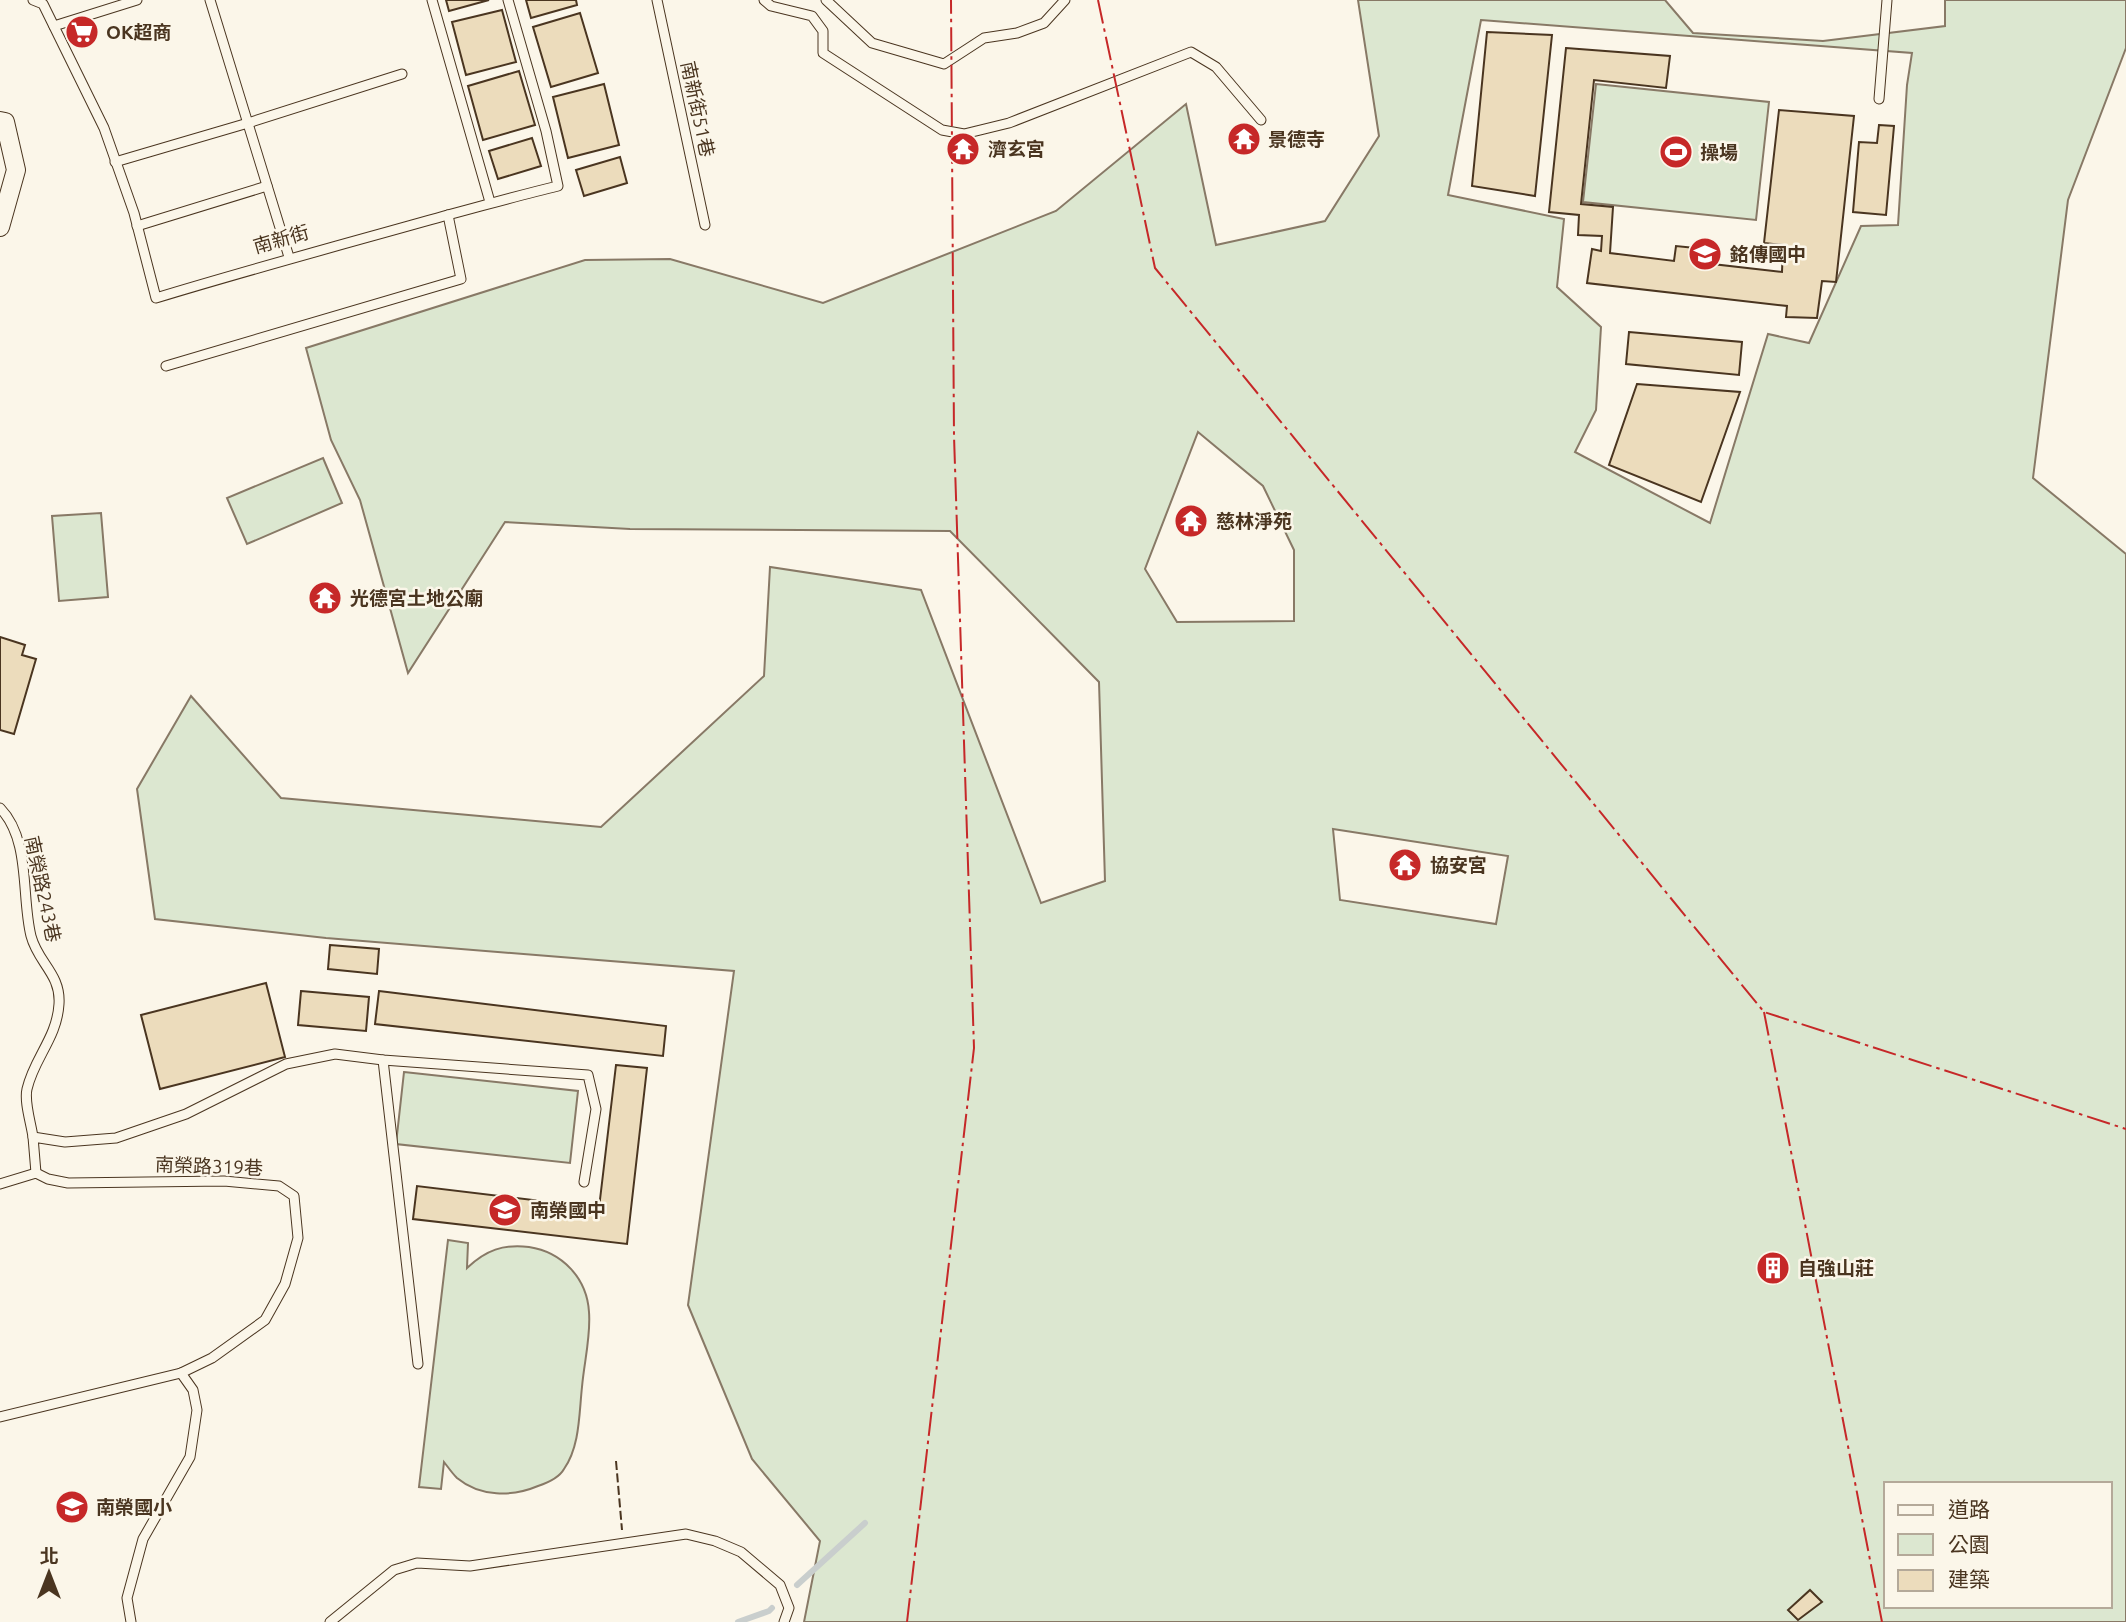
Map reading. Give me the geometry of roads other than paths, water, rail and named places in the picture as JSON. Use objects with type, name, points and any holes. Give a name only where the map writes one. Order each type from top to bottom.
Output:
[{"type":"street","points":[[0,121],[5,122],[16,170],[0,227]]},
{"type":"lane","name":"南新街","points":[[33,0],[43,4],[100,119],[137,226],[156,298],[289,257],[558,186],[546,131],[508,0]]},
{"type":"lane","points":[[54,26],[138,0]]},
{"type":"lane","points":[[211,0],[289,257]]},
{"type":"lane","points":[[432,0],[490,202]]},
{"type":"lane","name":"南新街51巷","points":[[657,0],[705,225]]},
{"type":"lane","points":[[764,0],[771,6],[813,16],[823,31],[823,53],[942,130],[964,134],[1009,124],[1191,52],[1216,67],[1261,120]]},
{"type":"lane","points":[[826,0],[872,43],[944,64],[984,38],[1017,33],[1044,23],[1065,0]]},
{"type":"lane","points":[[1880,99],[1887,0]]},
{"type":"lane","points":[[115,162],[402,74]]},
{"type":"lane","points":[[137,226],[267,186]]},
{"type":"lane","points":[[166,366],[461,279],[448,215]]},
{"type":"lane","name":"南榮路243巷","points":[[0,808],[7,815],[20,849],[31,937],[41,961],[56,979],[59,1002],[55,1030],[26,1090],[36,1173]]},
{"type":"lane","points":[[33,1136],[65,1142],[116,1138],[186,1114],[286,1064],[335,1054],[588,1075],[596,1109],[584,1182]]},
{"type":"lane","points":[[383,1060],[418,1364]]},
{"type":"lane","points":[[0,1184],[36,1173]]},
{"type":"lane","name":"南榮路319巷","points":[[0,1417],[181,1373],[212,1358],[265,1320],[285,1284],[298,1238],[294,1196],[279,1186],[224,1181],[68,1182],[48,1179],[36,1173]]},
{"type":"lane","points":[[131,1622],[127,1598],[143,1539],[190,1457],[197,1410],[193,1390],[181,1373]]},
{"type":"lane","points":[[330,1622],[394,1570],[417,1563],[470,1566],[686,1534],[715,1541],[741,1552],[780,1585],[789,1608],[784,1622]]},
{"type":"waterway","points":[[797,1585],[865,1523]]},
{"type":"waterway","points":[[738,1622],[772,1608]]},
{"type":"place","name":"OK超商","points":[[82,32]]},
{"type":"place","name":"景德寺","points":[[1244,139]]},
{"type":"place","name":"濟玄宮","points":[[963,149]]},
{"type":"place","name":"操場","points":[[1676,152]]},
{"type":"place","name":"銘傳國中","points":[[1705,254]]},
{"type":"place","name":"慈林淨苑","points":[[1191,521]]},
{"type":"place","name":"光德宮土地公廟","points":[[325,598]]},
{"type":"place","name":"協安宮","points":[[1405,865]]},
{"type":"place","name":"南榮國中","points":[[505,1210]]},
{"type":"place","name":"自強山莊","points":[[1773,1268]]},
{"type":"place","name":"南榮國小","points":[[72,1507]]}]
